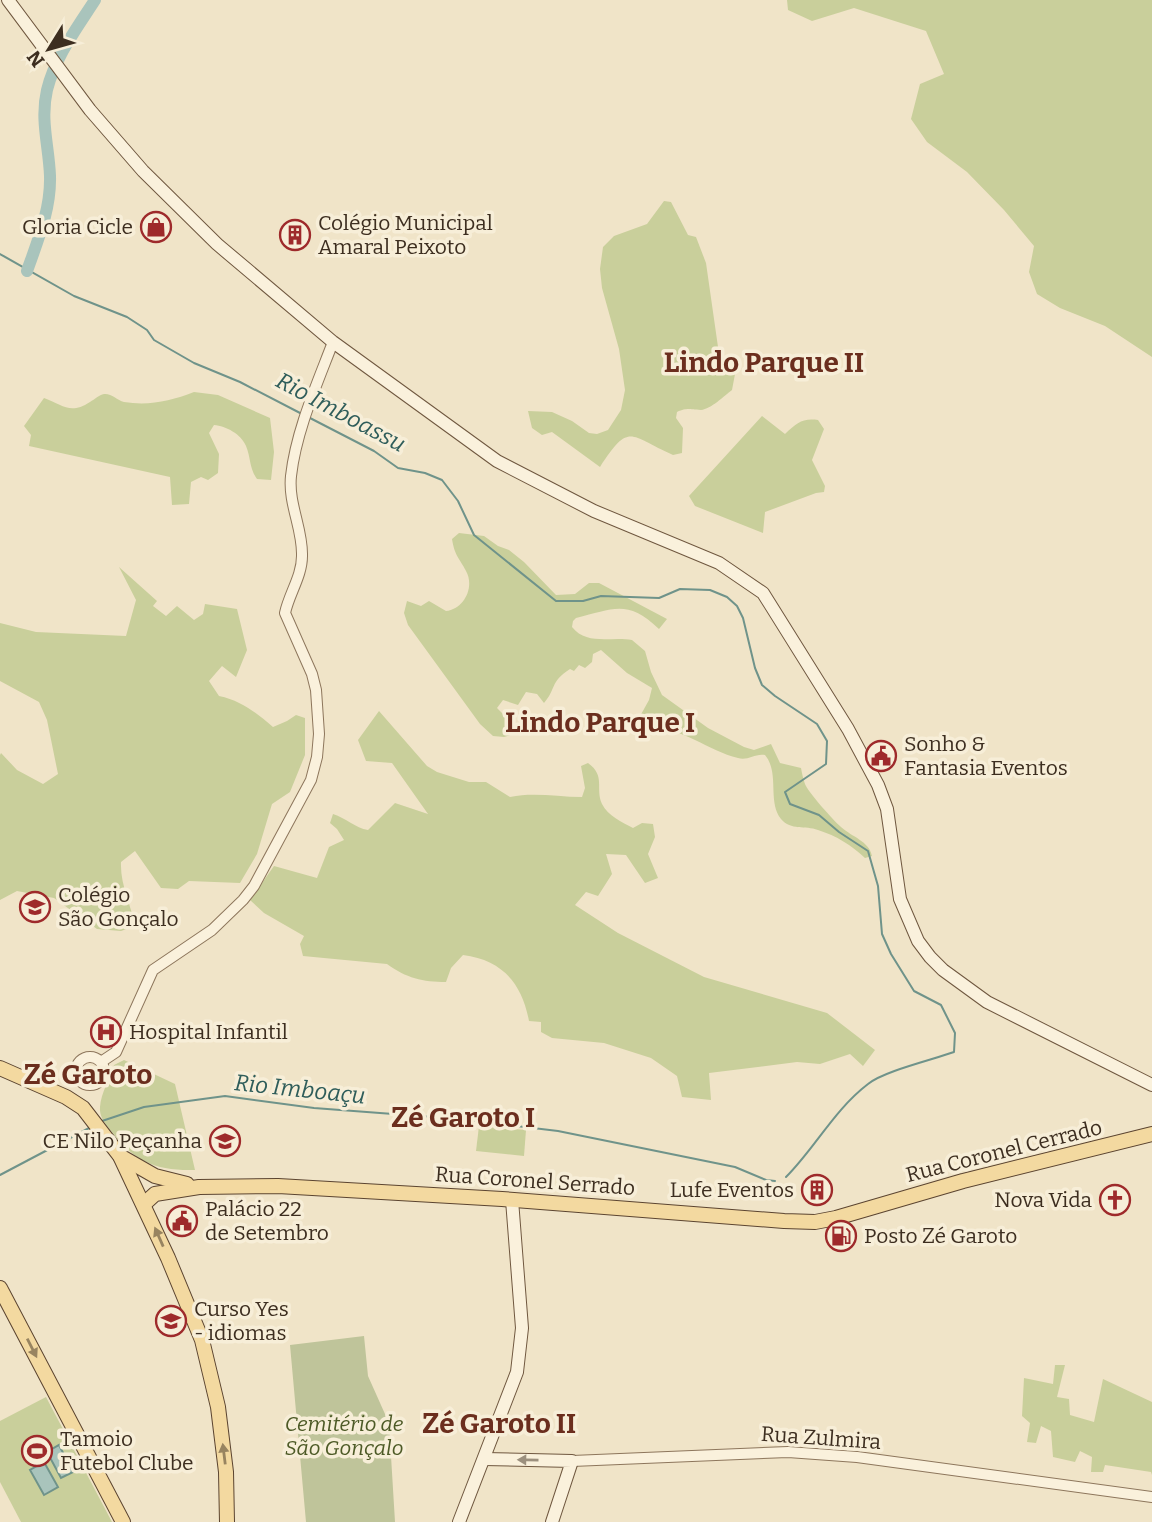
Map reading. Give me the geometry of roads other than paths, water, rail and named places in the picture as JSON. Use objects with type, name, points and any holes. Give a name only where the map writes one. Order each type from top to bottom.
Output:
[{"type":"main road","points":[[8,0],[117,143],[171,201],[283,301],[333,341],[497,461],[594,511],[719,563],[763,593],[848,729],[878,785],[887,809],[900,899],[918,940],[930,957],[959,983],[987,1002],[1152,1085]]},
{"type":"main road","points":[[0,1068],[66,1097],[92,1119],[120,1156],[144,1204],[202,1340],[212,1375],[225,1461],[227,1522]]},
{"type":"main road","name":"Rua Coronel Cerrado","points":[[867,1209],[963,1181],[1152,1134]]},
{"type":"main road","points":[[120,1156],[155,1177],[199,1187]]},
{"type":"main road","name":"Rua Coronel Serrado","points":[[199,1187],[278,1186],[804,1222],[826,1220],[867,1209]]},
{"type":"main road","points":[[144,1204],[155,1194],[199,1187]]},
{"type":"main road","points":[[459,1522],[515,1380],[521,1342],[512,1200]]},
{"type":"main road","points":[[0,1288],[123,1522]]},
{"type":"main road","name":"Rua Zulmira","points":[[484,1459],[572,1461]]},
{"type":"main road","points":[[552,1522],[572,1461]]},
{"type":"street","points":[[101,1062],[116,1052],[153,970],[225,919],[249,893],[306,790],[314,770],[319,734],[314,679],[285,613],[303,559],[290,492],[293,463],[306,414],[333,341]]},
{"type":"street","points":[[94,1057],[101,1062],[104,1075],[98,1083],[90,1086],[78,1077],[76,1069],[85,1058],[94,1057]]},
{"type":"street","points":[[66,1097],[78,1077]]},
{"type":"street","points":[[90,1086],[92,1119]]},
{"type":"street","name":"Rua Zulmira","points":[[572,1461],[788,1452],[857,1457],[1152,1497]]},
{"type":"water","points":[[59,1445],[73,1472],[61,1478],[47,1452]]},
{"type":"water","points":[[44,1462],[58,1487],[44,1495],[30,1470]]},
{"type":"waterway","name":"Rio Imboassu","points":[[27,271],[43,224],[50,188],[45,123],[47,90],[61,54],[95,0]]},
{"type":"waterway","name":"Rio Imboassu","points":[[0,254],[74,296],[127,317],[147,330],[154,340],[194,363],[240,382],[302,414]]},
{"type":"waterway","name":"Rio Imboassu","points":[[310,418],[374,451],[398,468],[425,473],[442,480],[458,501],[474,535],[556,601],[583,601],[601,596],[659,598],[680,589],[710,590],[727,597],[737,606],[743,618],[762,685],[817,724],[827,741],[826,764],[785,792],[790,804],[819,815],[868,851],[878,886],[882,934],[914,991],[941,1005],[955,1033],[954,1052],[896,1070],[868,1084],[845,1105],[786,1177]]},
{"type":"waterway","name":"Rio Imboaçu","points":[[102,1121],[144,1107],[225,1096],[314,1108],[459,1119],[558,1131],[735,1167],[775,1181]]},
{"type":"waterway","name":"Rio Imboaçu","points":[[0,1175],[91,1127]]},
{"type":"place","name":"Gloria Cicle","points":[[156,227]]},
{"type":"place","name":"Colégio Municipal Amaral Peixoto","points":[[295,235]]},
{"type":"place","name":"Sonho & Fantasia Eventos","points":[[881,756]]},
{"type":"place","name":"Colégio São Gonçalo","points":[[35,907]]},
{"type":"place","name":"Hospital Infantil","points":[[106,1032]]},
{"type":"place","name":"CE Nilo Peçanha","points":[[225,1141]]},
{"type":"place","name":"Lufe Eventos","points":[[817,1190]]},
{"type":"place","name":"Nova Vida","points":[[1115,1200]]},
{"type":"place","name":"Palácio 22 de Setembro","points":[[182,1221]]},
{"type":"place","name":"Posto Zé Garoto","points":[[841,1236]]},
{"type":"place","name":"Curso Yes - idiomas","points":[[171,1321]]},
{"type":"place","name":"Tamoio Futebol Clube","points":[[37,1451]]},
{"type":"district","name":"Lindo Parque II","points":[[764,362]]},
{"type":"district","name":"Lindo Parque I","points":[[600,722]]},
{"type":"district","name":"Zé Garoto","points":[[88,1074]]},
{"type":"district","name":"Zé Garoto I","points":[[463,1117]]},
{"type":"district","name":"Zé Garoto II","points":[[499,1423]]},
{"type":"park label","name":"Cemitério de São Gonçalo","points":[[344,1436]]}]
